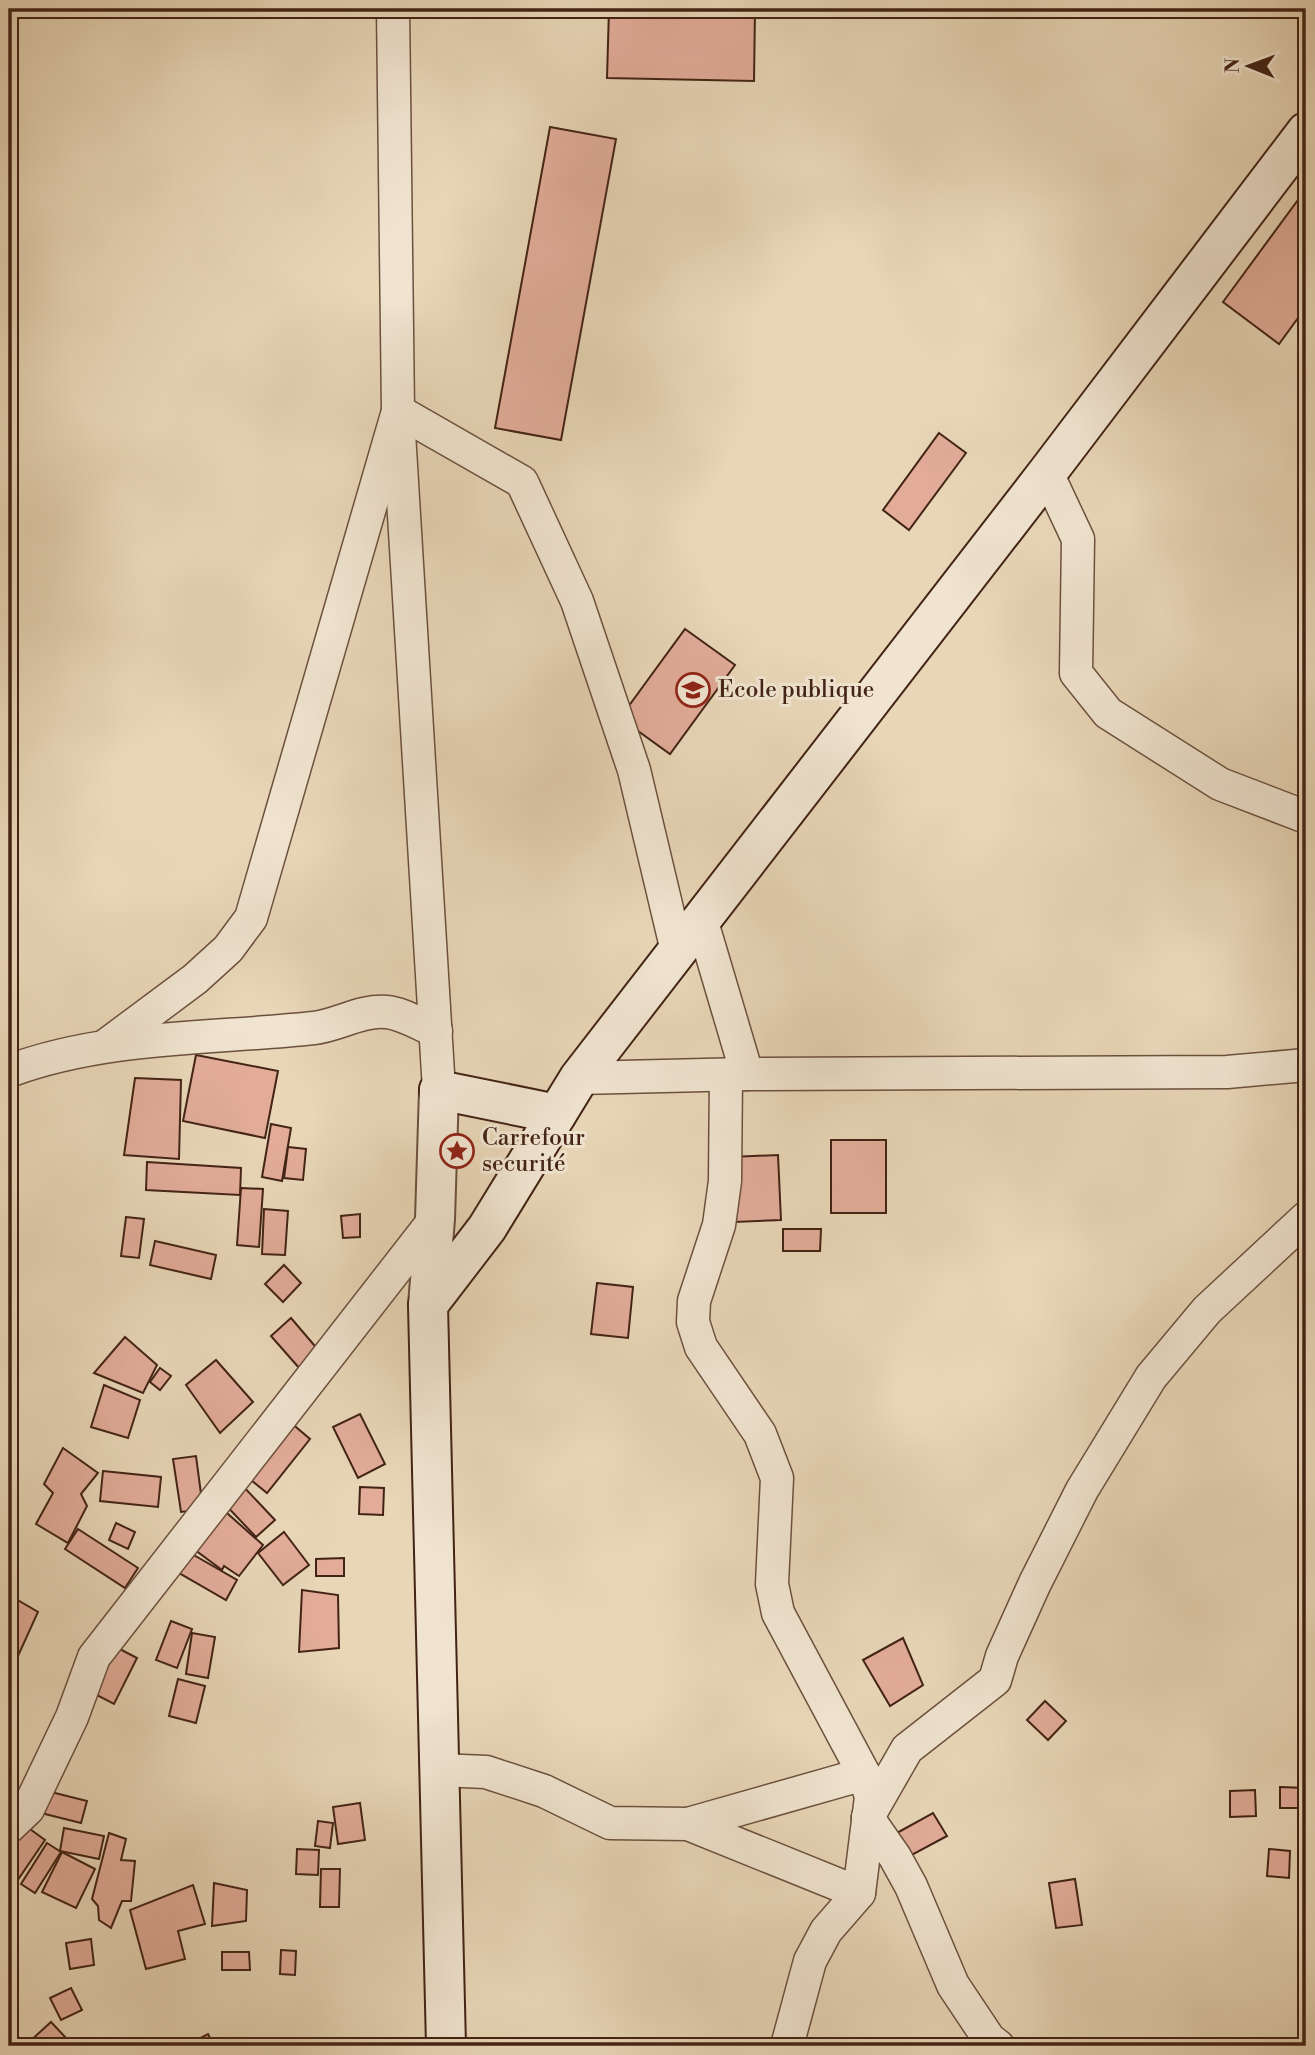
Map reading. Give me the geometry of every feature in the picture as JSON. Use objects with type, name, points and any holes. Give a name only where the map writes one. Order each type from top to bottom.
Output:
[{"type":"main road","points":[[428,1305],[487,1228],[579,1078],[1048,472],[1306,132]]},
{"type":"main road","points":[[446,2046],[428,1305],[435,1219],[439,1090],[557,1114]]},
{"type":"street","points":[[393,9],[398,411],[439,1090]]},
{"type":"street","points":[[398,411],[522,482],[577,601],[634,770],[677,951]]},
{"type":"street","points":[[105,1046],[195,979],[228,949],[251,918],[398,411]]},
{"type":"street","points":[[1048,472],[1078,539],[1076,673],[1108,713],[1220,784],[1306,817]]},
{"type":"street","points":[[702,922],[737,1075],[719,1225],[694,1301],[693,1322],[701,1347],[760,1434],[771,1458],[777,1478],[772,1584],[778,1613],[864,1774],[871,1797],[859,1893],[826,1931],[810,1961],[787,2046]]},
{"type":"street","points":[[9,1071],[105,1046],[213,1034],[317,1028],[358,1014],[388,1011],[436,1031]]},
{"type":"street","points":[[579,1078],[1227,1072],[1306,1065]]},
{"type":"street","points":[[868,1818],[907,1749],[995,1680],[1002,1656],[1035,1583],[1082,1490],[1151,1377],[1207,1310],[1306,1217]]},
{"type":"street","points":[[9,1827],[28,1809],[72,1717],[94,1657],[435,1219]]},
{"type":"street","points":[[439,1770],[486,1772],[544,1791],[610,1823],[688,1824],[864,1774]]},
{"type":"street","points":[[868,1818],[911,1886],[953,1985],[989,2039],[998,2046]]},
{"type":"street","points":[[688,1824],[859,1893]]},
{"type":"building","points":[[609,9],[755,9],[754,81],[607,78]]},
{"type":"building","points":[[550,127],[616,139],[561,440],[495,428]]},
{"type":"building","points":[[1306,189],[1306,307],[1279,344],[1223,302]]},
{"type":"building","points":[[939,433],[966,453],[909,530],[883,510]]},
{"type":"building","points":[[685,629],[735,665],[670,754],[620,718]]},
{"type":"building","points":[[196,1055],[278,1071],[265,1138],[183,1121]]},
{"type":"building","points":[[135,1078],[181,1080],[179,1159],[124,1155]]},
{"type":"building","points":[[271,1124],[291,1128],[282,1181],[262,1177]]},
{"type":"building","points":[[831,1140],[886,1140],[886,1213],[831,1213]]},
{"type":"building","points":[[288,1147],[306,1149],[303,1180],[284,1178]]},
{"type":"building","points":[[778,1155],[781,1220],[734,1222],[731,1157]]},
{"type":"building","points":[[147,1162],[241,1168],[240,1195],[146,1190]]},
{"type":"building","points":[[241,1188],[263,1189],[259,1247],[237,1245]]},
{"type":"building","points":[[264,1209],[288,1211],[285,1255],[262,1254]]},
{"type":"building","points":[[360,1214],[360,1237],[343,1238],[341,1216]]},
{"type":"building","points":[[126,1217],[144,1219],[139,1258],[121,1256]]},
{"type":"building","points":[[783,1229],[821,1229],[820,1251],[783,1251]]},
{"type":"building","points":[[155,1241],[216,1255],[211,1279],[150,1265]]},
{"type":"building","points":[[284,1265],[301,1283],[283,1302],[265,1284]]},
{"type":"building","points":[[597,1283],[633,1287],[628,1338],[591,1334]]},
{"type":"building","points":[[291,1318],[320,1352],[300,1369],[271,1336]]},
{"type":"building","points":[[125,1337],[157,1365],[143,1393],[94,1373]]},
{"type":"building","points":[[216,1360],[253,1402],[220,1433],[186,1385]]},
{"type":"building","points":[[160,1368],[171,1376],[160,1390],[150,1382]]},
{"type":"building","points":[[104,1385],[140,1400],[128,1438],[91,1427]]},
{"type":"building","points":[[360,1414],[385,1464],[358,1478],[333,1427]]},
{"type":"building","points":[[290,1422],[310,1439],[267,1493],[246,1476]]},
{"type":"building","points":[[63,1448],[98,1473],[81,1494],[87,1506],[68,1543],[36,1524],[53,1493],[44,1484]]},
{"type":"building","points":[[196,1456],[203,1509],[181,1512],[173,1459]]},
{"type":"building","points":[[103,1471],[161,1477],[158,1507],[100,1501]]},
{"type":"building","points":[[240,1483],[275,1520],[256,1537],[221,1500]]},
{"type":"building","points":[[360,1487],[384,1488],[383,1515],[359,1514]]},
{"type":"building","points":[[219,1506],[263,1545],[239,1576],[224,1566],[222,1570],[187,1544]]},
{"type":"building","points":[[116,1523],[135,1532],[128,1549],[109,1540]]},
{"type":"building","points":[[78,1529],[138,1568],[125,1588],[65,1549]]},
{"type":"building","points":[[284,1532],[309,1565],[283,1585],[258,1553]]},
{"type":"building","points":[[185,1550],[237,1580],[226,1600],[174,1570]]},
{"type":"building","points":[[344,1558],[344,1576],[316,1576],[316,1559]]},
{"type":"building","points":[[302,1590],[338,1595],[339,1648],[299,1652]]},
{"type":"building","points":[[9,1595],[38,1612],[18,1656],[9,1652]]},
{"type":"building","points":[[171,1621],[192,1629],[177,1668],[156,1660]]},
{"type":"building","points":[[192,1633],[215,1637],[208,1678],[186,1674]]},
{"type":"building","points":[[903,1638],[923,1685],[890,1706],[863,1660]]},
{"type":"building","points":[[114,1646],[137,1658],[114,1704],[91,1692]]},
{"type":"building","points":[[178,1679],[205,1686],[196,1723],[169,1716]]},
{"type":"building","points":[[1045,1701],[1066,1721],[1048,1740],[1027,1720]]},
{"type":"building","points":[[9,1786],[21,1790],[9,1815]]},
{"type":"building","points":[[1280,1787],[1306,1788],[1306,1808],[1280,1808]]},
{"type":"building","points":[[43,1790],[87,1801],[81,1823],[37,1812]]},
{"type":"building","points":[[1255,1790],[1256,1816],[1230,1817],[1230,1791]]},
{"type":"building","points":[[360,1803],[365,1840],[338,1844],[333,1807]]},
{"type":"building","points":[[933,1813],[947,1836],[908,1857],[895,1834]]},
{"type":"building","points":[[318,1821],[333,1823],[330,1848],[315,1846]]},
{"type":"building","points":[[23,1824],[45,1840],[15,1884],[9,1880],[9,1843]]},
{"type":"building","points":[[64,1828],[104,1836],[99,1859],[60,1851]]},
{"type":"building","points":[[109,1833],[126,1839],[121,1860],[135,1861],[131,1901],[122,1901],[111,1928],[99,1920],[98,1906],[92,1899]]},
{"type":"building","points":[[47,1843],[61,1852],[35,1893],[21,1884]]},
{"type":"building","points":[[297,1849],[319,1850],[318,1875],[296,1874]]},
{"type":"building","points":[[1269,1849],[1290,1851],[1289,1878],[1267,1876]]},
{"type":"building","points":[[62,1852],[95,1869],[76,1908],[42,1892]]},
{"type":"building","points":[[321,1869],[340,1869],[339,1907],[320,1907]]},
{"type":"building","points":[[1075,1879],[1082,1925],[1056,1928],[1049,1883]]},
{"type":"building","points":[[214,1883],[247,1890],[246,1921],[212,1926]]},
{"type":"building","points":[[193,1885],[205,1924],[178,1931],[185,1959],[146,1969],[130,1910]]},
{"type":"building","points":[[91,1939],[94,1965],[70,1969],[66,1943]]},
{"type":"building","points":[[281,1950],[296,1951],[295,1975],[280,1974]]},
{"type":"building","points":[[222,1952],[249,1952],[250,1970],[222,1970]]},
{"type":"building","points":[[71,1988],[82,2010],[61,2020],[50,1998]]},
{"type":"building","points":[[51,2022],[67,2039],[60,2046],[33,2046],[29,2042]]},
{"type":"building","points":[[208,2034],[214,2046],[185,2046]]},
{"type":"place","name":"Ecole publique","points":[[693,690]]},
{"type":"place","name":"Carrefour securité","points":[[457,1151]]}]
